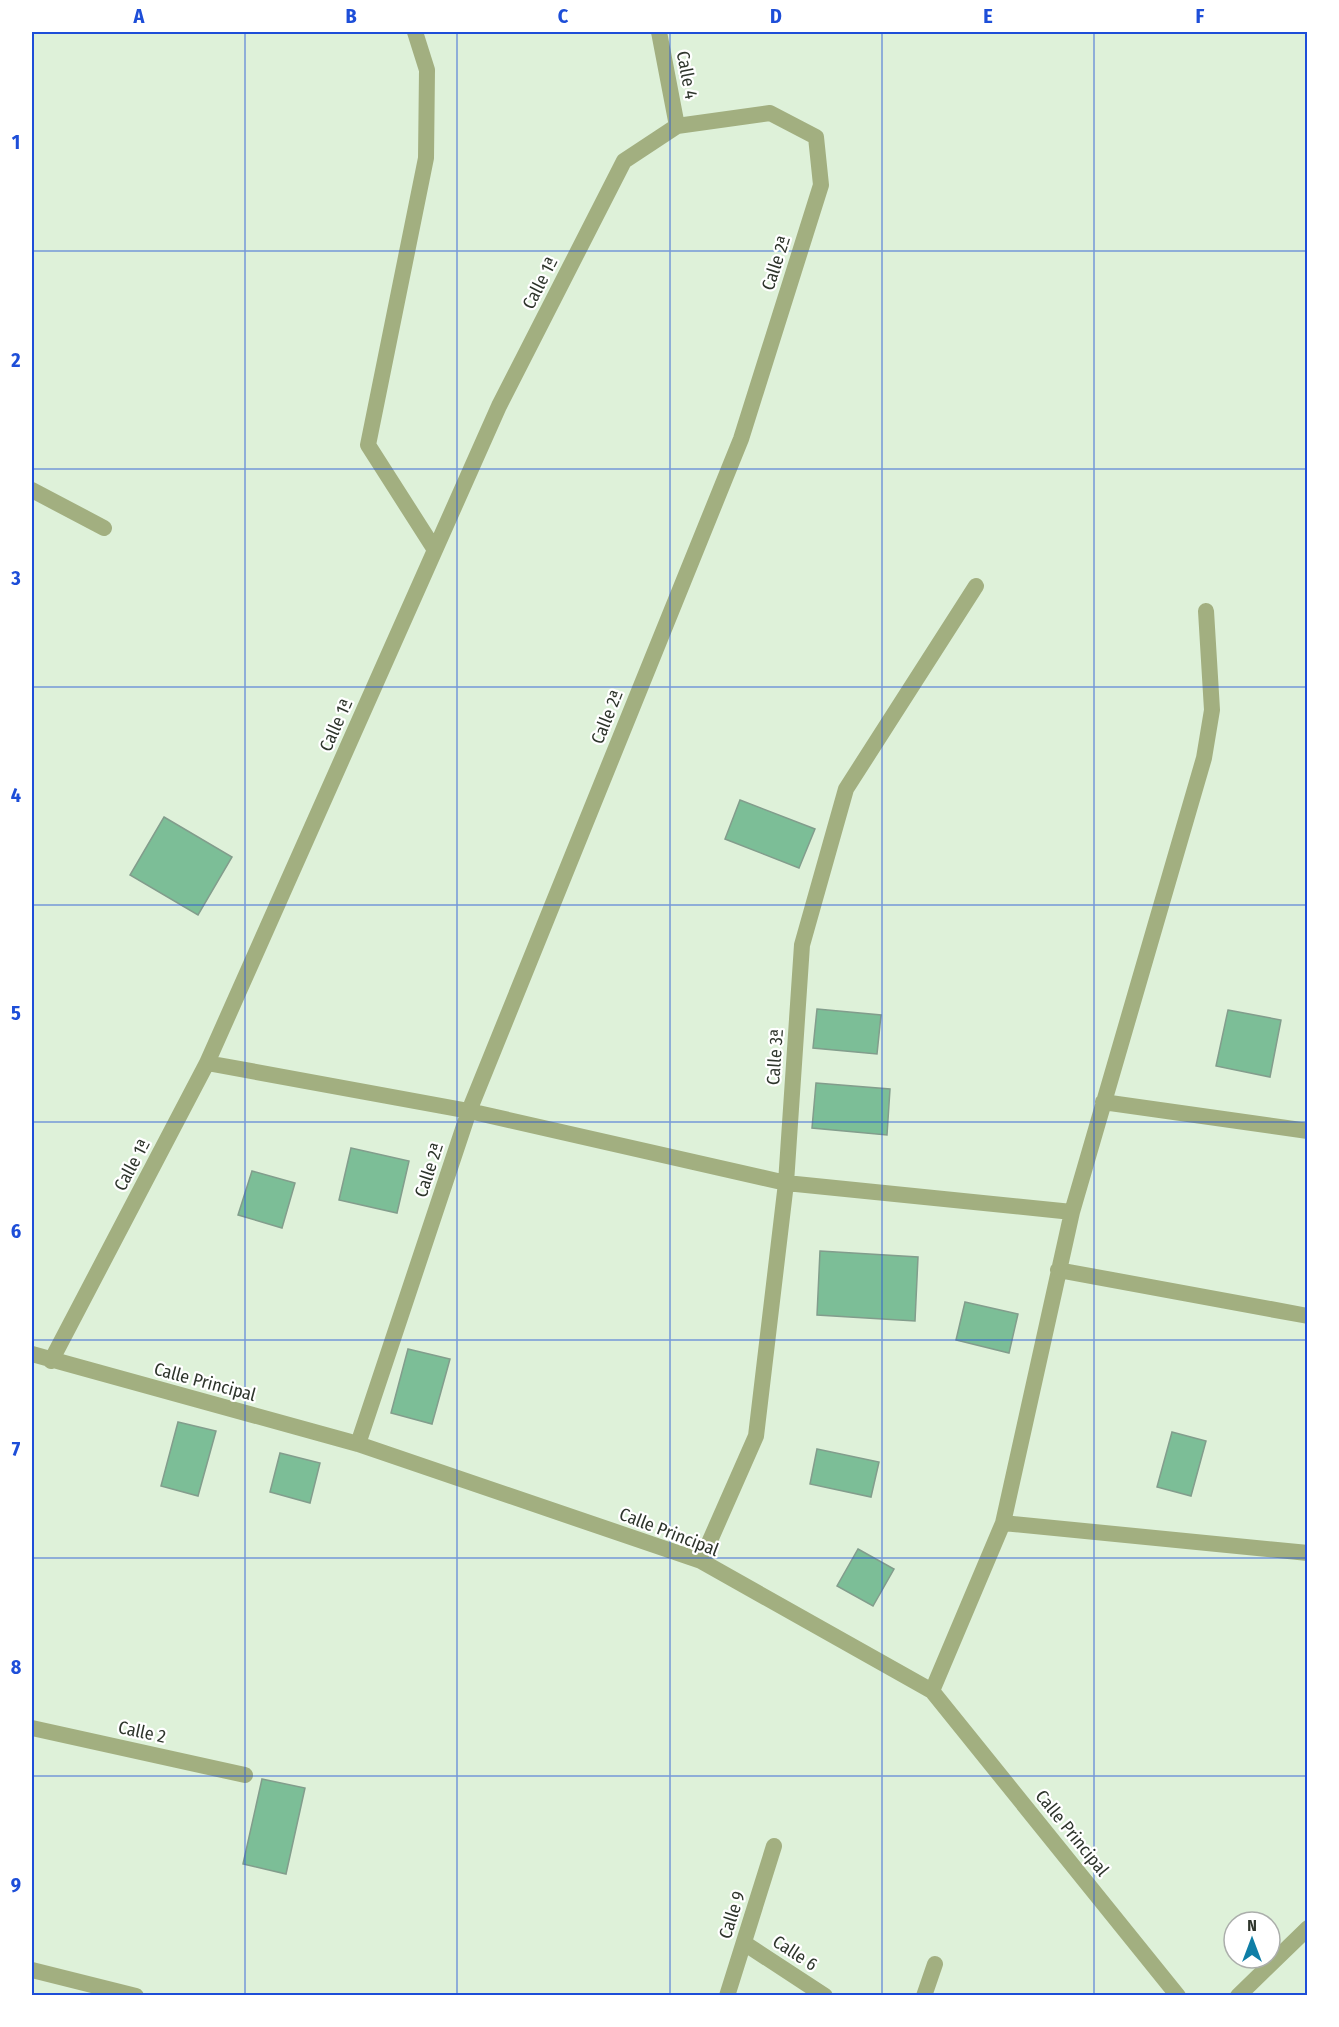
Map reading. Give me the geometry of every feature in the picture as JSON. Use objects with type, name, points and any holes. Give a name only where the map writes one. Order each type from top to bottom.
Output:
[{"type":"street","points":[[415,32],[428,70],[426,158],[368,445],[435,550]]},
{"type":"street","name":"Calle 4","points":[[659,32],[677,126]]},
{"type":"street","name":"Calle 2ª","points":[[358,1444],[469,1111],[741,439],[821,185],[816,137],[770,113],[677,126]]},
{"type":"street","name":"Calle 1ª","points":[[51,1360],[207,1063],[499,406],[624,161],[677,126]]},
{"type":"street","points":[[32,490],[104,528]]},
{"type":"street","name":"Calle 3ª","points":[[701,1561],[756,1436],[786,1183],[802,945],[846,789],[976,586]]},
{"type":"street","points":[[932,1691],[1003,1523],[1072,1212],[1204,758],[1212,710],[1206,611]]},
{"type":"street","points":[[207,1063],[469,1111],[786,1183],[1072,1212]]},
{"type":"street","points":[[1103,1102],[1308,1131]]},
{"type":"street","points":[[1058,1270],[1308,1316]]},
{"type":"street","name":"Calle Principal","points":[[32,1354],[358,1444],[701,1561],[932,1691],[1178,1995]]},
{"type":"street","points":[[1003,1523],[1308,1553]]},
{"type":"street","name":"Calle 2","points":[[32,1728],[245,1774]]},
{"type":"street","name":"Calle 9","points":[[727,1995],[774,1846]]},
{"type":"street","points":[[1238,1995],[1308,1928]]},
{"type":"street","name":"Calle 6","points":[[744,1943],[825,1995]]},
{"type":"street","points":[[924,1995],[935,1965]]},
{"type":"street","points":[[32,1970],[136,1995]]},
{"type":"building","points":[[740,800],[815,829],[799,868],[725,839]]},
{"type":"building","points":[[164,817],[232,857],[198,915],[130,875]]},
{"type":"building","points":[[817,1009],[881,1015],[877,1054],[813,1048]]},
{"type":"building","points":[[1228,1010],[1281,1020],[1270,1077],[1216,1066]]},
{"type":"building","points":[[816,1083],[890,1089],[887,1135],[812,1128]]},
{"type":"building","points":[[351,1148],[409,1161],[397,1213],[339,1200]]},
{"type":"building","points":[[252,1171],[295,1183],[282,1228],[238,1215]]},
{"type":"building","points":[[820,1251],[918,1257],[915,1321],[817,1315]]},
{"type":"building","points":[[965,1302],[1018,1314],[1009,1353],[956,1340]]},
{"type":"building","points":[[408,1349],[450,1359],[432,1424],[391,1413]]},
{"type":"building","points":[[178,1422],[216,1431],[198,1496],[161,1486]]},
{"type":"building","points":[[1172,1432],[1206,1441],[1191,1496],[1157,1487]]},
{"type":"building","points":[[817,1449],[879,1462],[871,1497],[810,1484]]},
{"type":"building","points":[[280,1453],[320,1463],[310,1503],[270,1492]]},
{"type":"building","points":[[858,1549],[894,1569],[873,1606],[837,1586]]},
{"type":"building","points":[[262,1779],[305,1788],[286,1874],[243,1864]]}]
